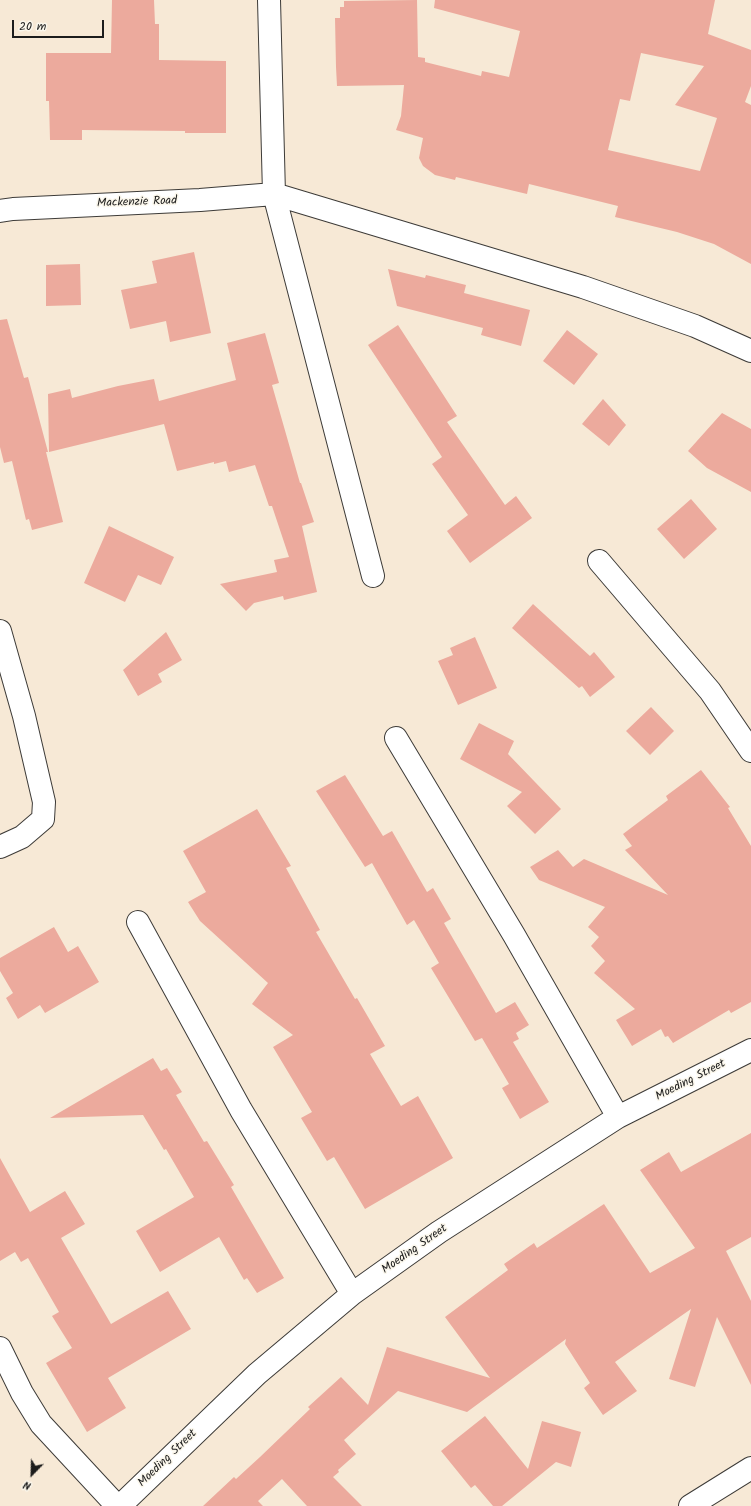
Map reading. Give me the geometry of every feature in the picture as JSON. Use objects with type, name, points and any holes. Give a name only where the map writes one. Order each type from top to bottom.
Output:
[{"type":"street","points":[[270,0],[274,194],[373,576]]},
{"type":"street","points":[[274,194],[583,287],[695,326],[751,352]]},
{"type":"street","name":"Mackenzie Road","points":[[0,211],[13,209],[200,200],[274,194]]},
{"type":"street","points":[[599,562],[710,690],[751,751]]},
{"type":"street","points":[[0,631],[24,716],[44,802],[43,819],[22,837],[0,847]]},
{"type":"street","points":[[396,738],[514,935],[618,1117]]},
{"type":"street","points":[[138,922],[241,1110],[352,1294]]},
{"type":"street","name":"Moeding Street","points":[[120,1506],[257,1374],[352,1294],[439,1232],[618,1117],[751,1050]]},
{"type":"street","points":[[0,1348],[22,1393],[41,1424],[117,1506]]},
{"type":"street","points":[[690,1506],[751,1468]]},
{"type":"building","points":[[112,0],[154,0],[155,24],[159,24],[159,60],[226,61],[226,133],[82,130],[82,140],[50,140],[49,101],[46,101],[46,53],[111,53]]},
{"type":"building","points":[[417,0],[418,57],[425,58],[425,62],[481,76],[482,71],[509,77],[520,31],[434,8],[435,0],[715,0],[708,34],[751,50],[751,86],[745,102],[751,105],[751,264],[714,244],[677,232],[615,217],[618,206],[529,184],[527,194],[456,177],[455,180],[435,175],[423,166],[419,158],[423,138],[396,130],[401,116],[404,85],[337,86],[335,18],[340,18],[340,7],[344,7],[344,1]],"holes":[[[641,53],[704,66],[675,105],[717,118],[700,171],[608,150],[620,99],[630,101]]]},
{"type":"building","points":[[194,252],[211,333],[170,342],[166,321],[130,329],[121,290],[157,283],[152,261]]},
{"type":"building","points":[[80,264],[81,305],[46,306],[46,265]]},
{"type":"building","points":[[388,269],[425,278],[426,275],[466,285],[464,293],[530,310],[521,346],[481,335],[483,328],[397,306]]},
{"type":"building","points":[[7,319],[24,378],[28,377],[48,452],[46,452],[63,522],[32,530],[29,519],[26,520],[12,461],[4,463],[0,447],[0,320]]},
{"type":"building","points":[[398,325],[457,416],[447,422],[505,505],[516,496],[532,518],[470,563],[447,531],[468,515],[432,464],[442,457],[368,345]]},
{"type":"building","points":[[567,330],[598,354],[574,385],[543,361]]},
{"type":"building","points":[[265,333],[279,383],[272,385],[300,483],[314,522],[302,526],[317,592],[284,600],[283,596],[254,603],[246,611],[220,584],[277,572],[274,560],[289,557],[272,506],[269,506],[255,465],[229,472],[226,461],[214,464],[214,462],[177,471],[164,424],[49,452],[48,394],[70,389],[72,398],[118,386],[154,379],[159,401],[236,380],[227,343]]},
{"type":"building","points":[[603,399],[626,425],[609,446],[582,424]]},
{"type":"building","points":[[722,413],[751,429],[751,492],[707,468],[688,451]]},
{"type":"building","points":[[691,499],[717,529],[684,559],[657,529]]},
{"type":"building","points":[[109,526],[174,557],[161,585],[138,575],[125,602],[84,583]]},
{"type":"building","points":[[533,604],[590,656],[594,652],[615,677],[590,697],[582,686],[579,688],[512,628]]},
{"type":"building","points":[[166,632],[182,660],[158,674],[162,682],[138,696],[123,670]]},
{"type":"building","points":[[475,637],[497,688],[458,705],[438,661],[453,655],[450,648]]},
{"type":"building","points":[[651,707],[674,731],[650,755],[626,731]]},
{"type":"building","points":[[479,723],[514,741],[508,754],[561,809],[535,834],[507,806],[522,792],[460,759]]},
{"type":"building","points":[[701,770],[730,807],[728,808],[751,846],[751,1002],[731,1013],[729,1010],[673,1043],[668,1036],[665,1037],[661,1029],[632,1046],[616,1020],[635,1009],[594,973],[605,961],[591,946],[599,937],[588,927],[605,907],[539,880],[530,867],[558,850],[573,867],[584,859],[668,895],[625,850],[632,846],[623,834],[668,800],[666,796]]},
{"type":"building","points":[[345,775],[383,836],[392,831],[427,892],[433,888],[451,919],[444,923],[496,1013],[515,1002],[529,1025],[516,1033],[519,1039],[513,1042],[549,1102],[520,1119],[502,1088],[509,1084],[482,1038],[475,1041],[431,968],[439,963],[414,920],[407,925],[372,863],[365,867],[316,791]]},
{"type":"building","points":[[257,809],[291,866],[286,868],[320,930],[316,932],[355,999],[357,998],[385,1046],[370,1054],[401,1106],[418,1096],[453,1158],[365,1209],[334,1157],[327,1161],[301,1118],[312,1112],[273,1047],[293,1035],[252,1004],[268,983],[200,921],[188,902],[206,892],[183,851]]},
{"type":"building","points":[[54,927],[68,952],[78,946],[99,982],[45,1013],[40,1005],[18,1019],[6,998],[13,993],[0,971],[0,958]]},
{"type":"building","points":[[153,1058],[161,1071],[167,1068],[182,1092],[176,1095],[204,1142],[207,1141],[234,1185],[231,1187],[284,1278],[257,1293],[247,1278],[244,1280],[219,1237],[160,1272],[136,1231],[194,1197],[166,1149],[164,1150],[143,1115],[50,1118]]},
{"type":"building","points":[[751,1133],[751,1237],[726,1251],[751,1301],[751,1385],[717,1317],[695,1387],[669,1379],[691,1309],[615,1362],[637,1391],[603,1415],[584,1388],[590,1383],[565,1344],[566,1339],[467,1412],[398,1391],[344,1440],[356,1454],[338,1470],[339,1472],[333,1477],[362,1506],[307,1506],[282,1479],[258,1501],[263,1506],[203,1506],[234,1477],[236,1479],[260,1457],[310,1409],[308,1407],[341,1377],[368,1405],[387,1347],[490,1378],[445,1317],[508,1270],[504,1264],[534,1243],[537,1248],[604,1204],[650,1273],[695,1248],[640,1170],[669,1152],[681,1172]]},
{"type":"building","points":[[0,1158],[30,1212],[65,1191],[85,1224],[61,1238],[111,1324],[168,1291],[191,1329],[108,1378],[126,1408],[87,1432],[46,1363],[72,1348],[52,1316],[59,1312],[28,1258],[21,1262],[15,1252],[0,1261]]},
{"type":"building","points":[[485,1416],[528,1469],[542,1421],[581,1432],[571,1467],[556,1462],[502,1506],[493,1506],[475,1485],[471,1488],[441,1451]]}]
